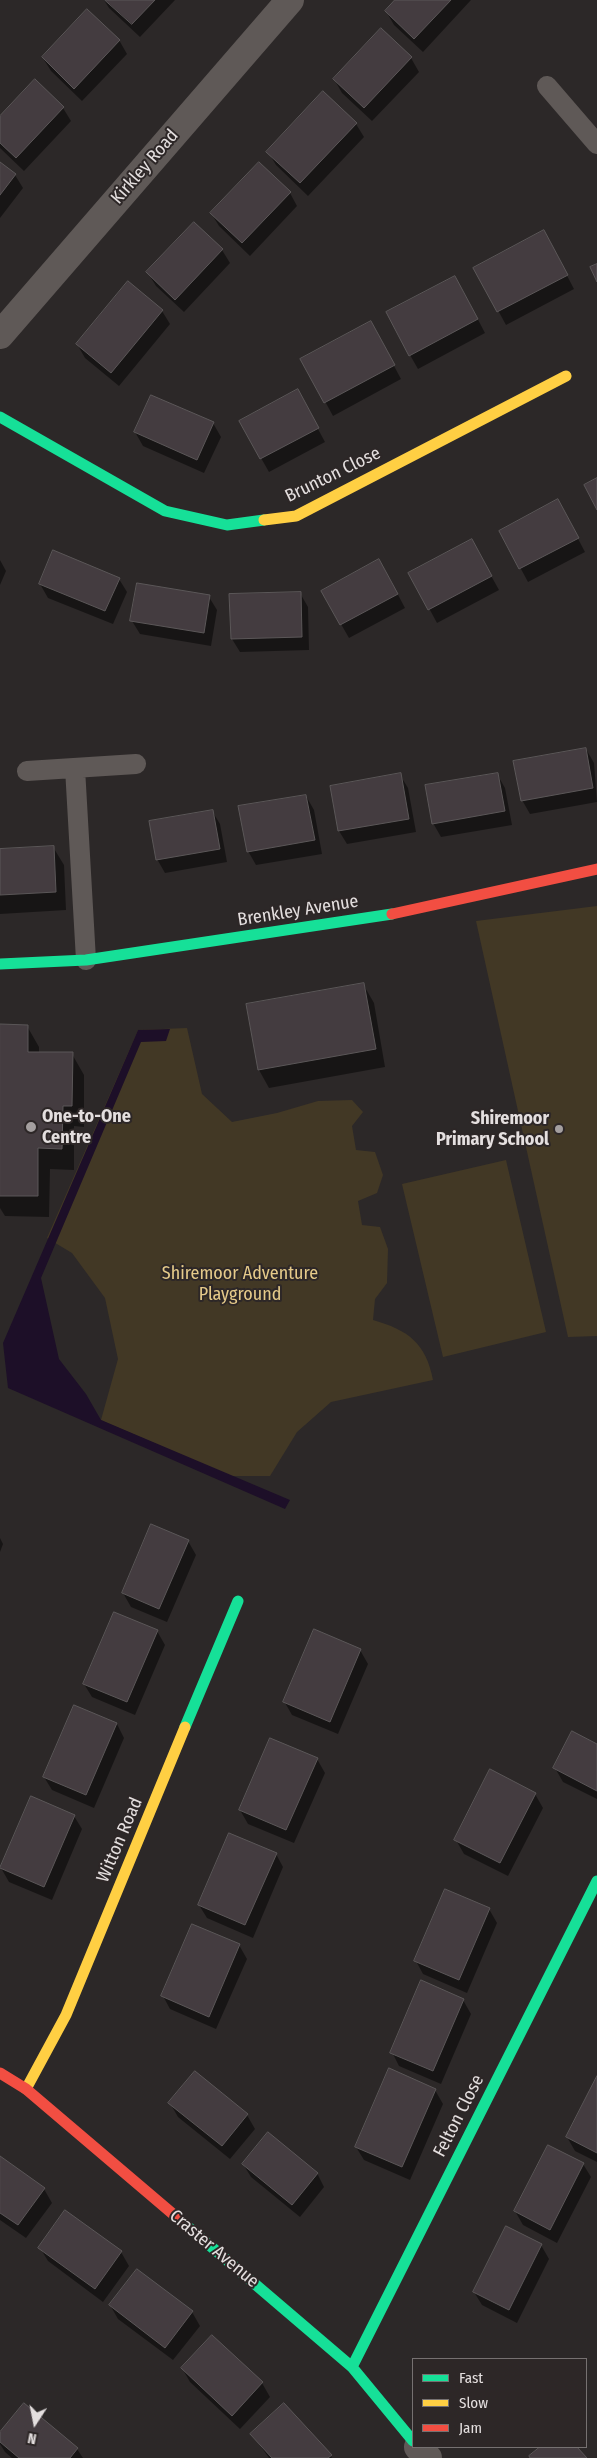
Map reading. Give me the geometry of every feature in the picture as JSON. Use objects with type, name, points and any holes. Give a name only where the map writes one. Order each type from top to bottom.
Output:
[{"type":"street","name":"Kirkley Road","points":[[0,336],[290,0]]},
{"type":"street","name":"Brunton Close","points":[[0,417],[165,511],[227,525],[296,516],[566,376]]},
{"type":"street","name":"Brenkley Avenue","points":[[0,964],[86,960],[400,913],[597,869]]},
{"type":"street","name":"Witton Road","points":[[26,2089],[66,2014],[238,1601]]},
{"type":"street","name":"Felton Close","points":[[352,2367],[597,1881]]},
{"type":"street","name":"Craster Avenue","points":[[0,2073],[26,2089],[352,2367],[412,2440]]},
{"type":"street","points":[[419,2448],[428,2458]]},
{"type":"lane","points":[[547,86],[597,144]]},
{"type":"lane","points":[[27,771],[136,764]]},
{"type":"lane","points":[[74,768],[86,960]]},
{"type":"green space","points":[[597,906],[597,1336],[568,1337],[476,921]]},
{"type":"green space","name":"Shiremoor Adventure Playground","points":[[187,1028],[202,1094],[232,1122],[277,1113],[318,1101],[352,1100],[363,1112],[352,1126],[356,1150],[375,1152],[383,1175],[377,1193],[358,1201],[362,1225],[380,1227],[388,1249],[387,1283],[375,1299],[373,1320],[396,1328],[414,1340],[426,1356],[433,1380],[331,1402],[297,1432],[270,1476],[229,1476],[101,1420],[118,1359],[105,1298],[72,1253],[47,1238],[138,1030]]},
{"type":"green space","points":[[506,1160],[546,1332],[443,1357],[402,1184]]},
{"type":"shaded area","points":[[170,1029],[166,1041],[141,1042],[41,1278],[59,1359],[86,1394],[101,1420],[290,1500],[285,1509],[8,1388],[3,1343],[138,1030]]},
{"type":"building","points":[[105,0],[155,0],[132,24]]},
{"type":"building","points":[[395,0],[451,0],[414,39],[385,11]]},
{"type":"building","points":[[87,9],[120,40],[74,89],[42,57]]},
{"type":"building","points":[[381,28],[412,57],[364,108],[333,79]]},
{"type":"building","points":[[35,79],[64,107],[16,158],[0,143],[0,116]]},
{"type":"building","points":[[323,91],[357,123],[300,183],[266,152]]},
{"type":"building","points":[[0,162],[16,174],[0,195]]},
{"type":"building","points":[[259,162],[291,192],[242,243],[210,213]]},
{"type":"building","points":[[194,222],[223,249],[175,300],[146,272]]},
{"type":"building","points":[[544,230],[568,275],[497,312],[473,268]]},
{"type":"building","points":[[597,264],[597,282],[590,267]]},
{"type":"building","points":[[455,276],[478,319],[409,356],[386,312]]},
{"type":"building","points":[[128,281],[163,310],[111,373],[76,344]]},
{"type":"building","points":[[371,321],[395,365],[324,403],[300,359]]},
{"type":"building","points":[[298,389],[319,428],[260,459],[239,421]]},
{"type":"building","points":[[151,395],[214,422],[197,460],[134,432]]},
{"type":"building","points":[[597,478],[597,510],[584,485]]},
{"type":"building","points":[[558,499],[579,538],[519,569],[499,531]]},
{"type":"building","points":[[472,539],[492,576],[428,610],[408,573]]},
{"type":"building","points":[[53,550],[120,578],[105,611],[39,584]]},
{"type":"building","points":[[379,559],[398,594],[340,625],[321,591]]},
{"type":"building","points":[[137,583],[210,595],[204,633],[130,621]]},
{"type":"building","points":[[301,592],[302,637],[231,639],[229,594]]},
{"type":"building","points":[[586,748],[593,788],[521,801],[513,761]]},
{"type":"building","points":[[401,773],[409,819],[338,831],[330,786]]},
{"type":"building","points":[[498,773],[505,811],[432,824],[425,785]]},
{"type":"building","points":[[306,795],[315,840],[247,852],[238,806]]},
{"type":"building","points":[[213,810],[220,849],[156,860],[149,821]]},
{"type":"building","points":[[54,846],[56,892],[0,895],[0,849]]},
{"type":"building","points":[[364,983],[376,1049],[258,1070],[246,1004]]},
{"type":"building","name":"One-to-One Centre","points":[[0,1024],[28,1025],[28,1052],[73,1052],[72,1106],[63,1106],[62,1149],[38,1148],[38,1196],[0,1196]]},
{"type":"building","points":[[151,1524],[189,1540],[159,1609],[122,1593]]},
{"type":"building","points":[[114,1612],[158,1630],[127,1702],[83,1684]]},
{"type":"building","points":[[314,1629],[361,1649],[330,1722],[283,1702]]},
{"type":"building","points":[[74,1705],[117,1723],[86,1795],[43,1777]]},
{"type":"building","points":[[572,1731],[597,1744],[597,1791],[553,1768]]},
{"type":"building","points":[[270,1738],[318,1758],[286,1830],[239,1810]]},
{"type":"building","points":[[490,1769],[536,1793],[500,1863],[454,1840]]},
{"type":"building","points":[[31,1796],[75,1815],[44,1887],[0,1868]]},
{"type":"building","points":[[229,1833],[277,1853],[245,1925],[198,1905]]},
{"type":"building","points":[[445,1889],[490,1908],[459,1980],[414,1961]]},
{"type":"building","points":[[192,1924],[240,1944],[209,2017],[161,1996]]},
{"type":"building","points":[[421,1980],[464,1999],[433,2071],[390,2053]]},
{"type":"building","points":[[389,2068],[436,2089],[402,2167],[355,2147]]},
{"type":"building","points":[[195,2071],[248,2114],[222,2146],[168,2103]]},
{"type":"building","points":[[597,2076],[597,2153],[566,2137]]},
{"type":"building","points":[[268,2132],[318,2173],[292,2205],[242,2164]]},
{"type":"building","points":[[548,2145],[584,2163],[550,2230],[514,2211]]},
{"type":"building","points":[[0,2156],[45,2188],[18,2225],[0,2213]]},
{"type":"building","points":[[65,2210],[122,2251],[95,2289],[38,2248]]},
{"type":"building","points":[[506,2226],[542,2244],[509,2310],[473,2292]]},
{"type":"building","points":[[137,2269],[193,2311],[165,2348],[109,2305]]},
{"type":"building","points":[[212,2335],[263,2382],[232,2416],[181,2368]]},
{"type":"building","points":[[24,2403],[78,2448],[70,2458],[19,2458],[0,2442],[0,2432]]},
{"type":"building","points":[[284,2403],[332,2455],[328,2458],[272,2458],[250,2434]]},
{"type":"building","points":[[539,2448],[578,2448],[587,2458],[530,2458],[529,2456]]},
{"type":"traffic: fast","points":[[0,417],[165,511],[227,525],[264,520]]},
{"type":"traffic: fast","points":[[0,964],[86,960],[392,914]]},
{"type":"traffic: fast","points":[[185,1727],[238,1601]]},
{"type":"traffic: fast","points":[[352,2367],[597,1881]]},
{"type":"traffic: fast","points":[[187,2226],[352,2367],[412,2440]]},
{"type":"traffic: slow","points":[[264,520],[296,516],[566,376]]},
{"type":"traffic: slow","points":[[26,2089],[66,2015],[185,1727]]},
{"type":"traffic: jam","points":[[392,914],[597,869]]},
{"type":"traffic: jam","points":[[0,2073],[26,2089],[187,2226]]},
{"type":"place","name":"One-to-One Centre","points":[[31,1127]]},
{"type":"place","name":"Shiremoor Primary School","points":[[559,1129]]}]
